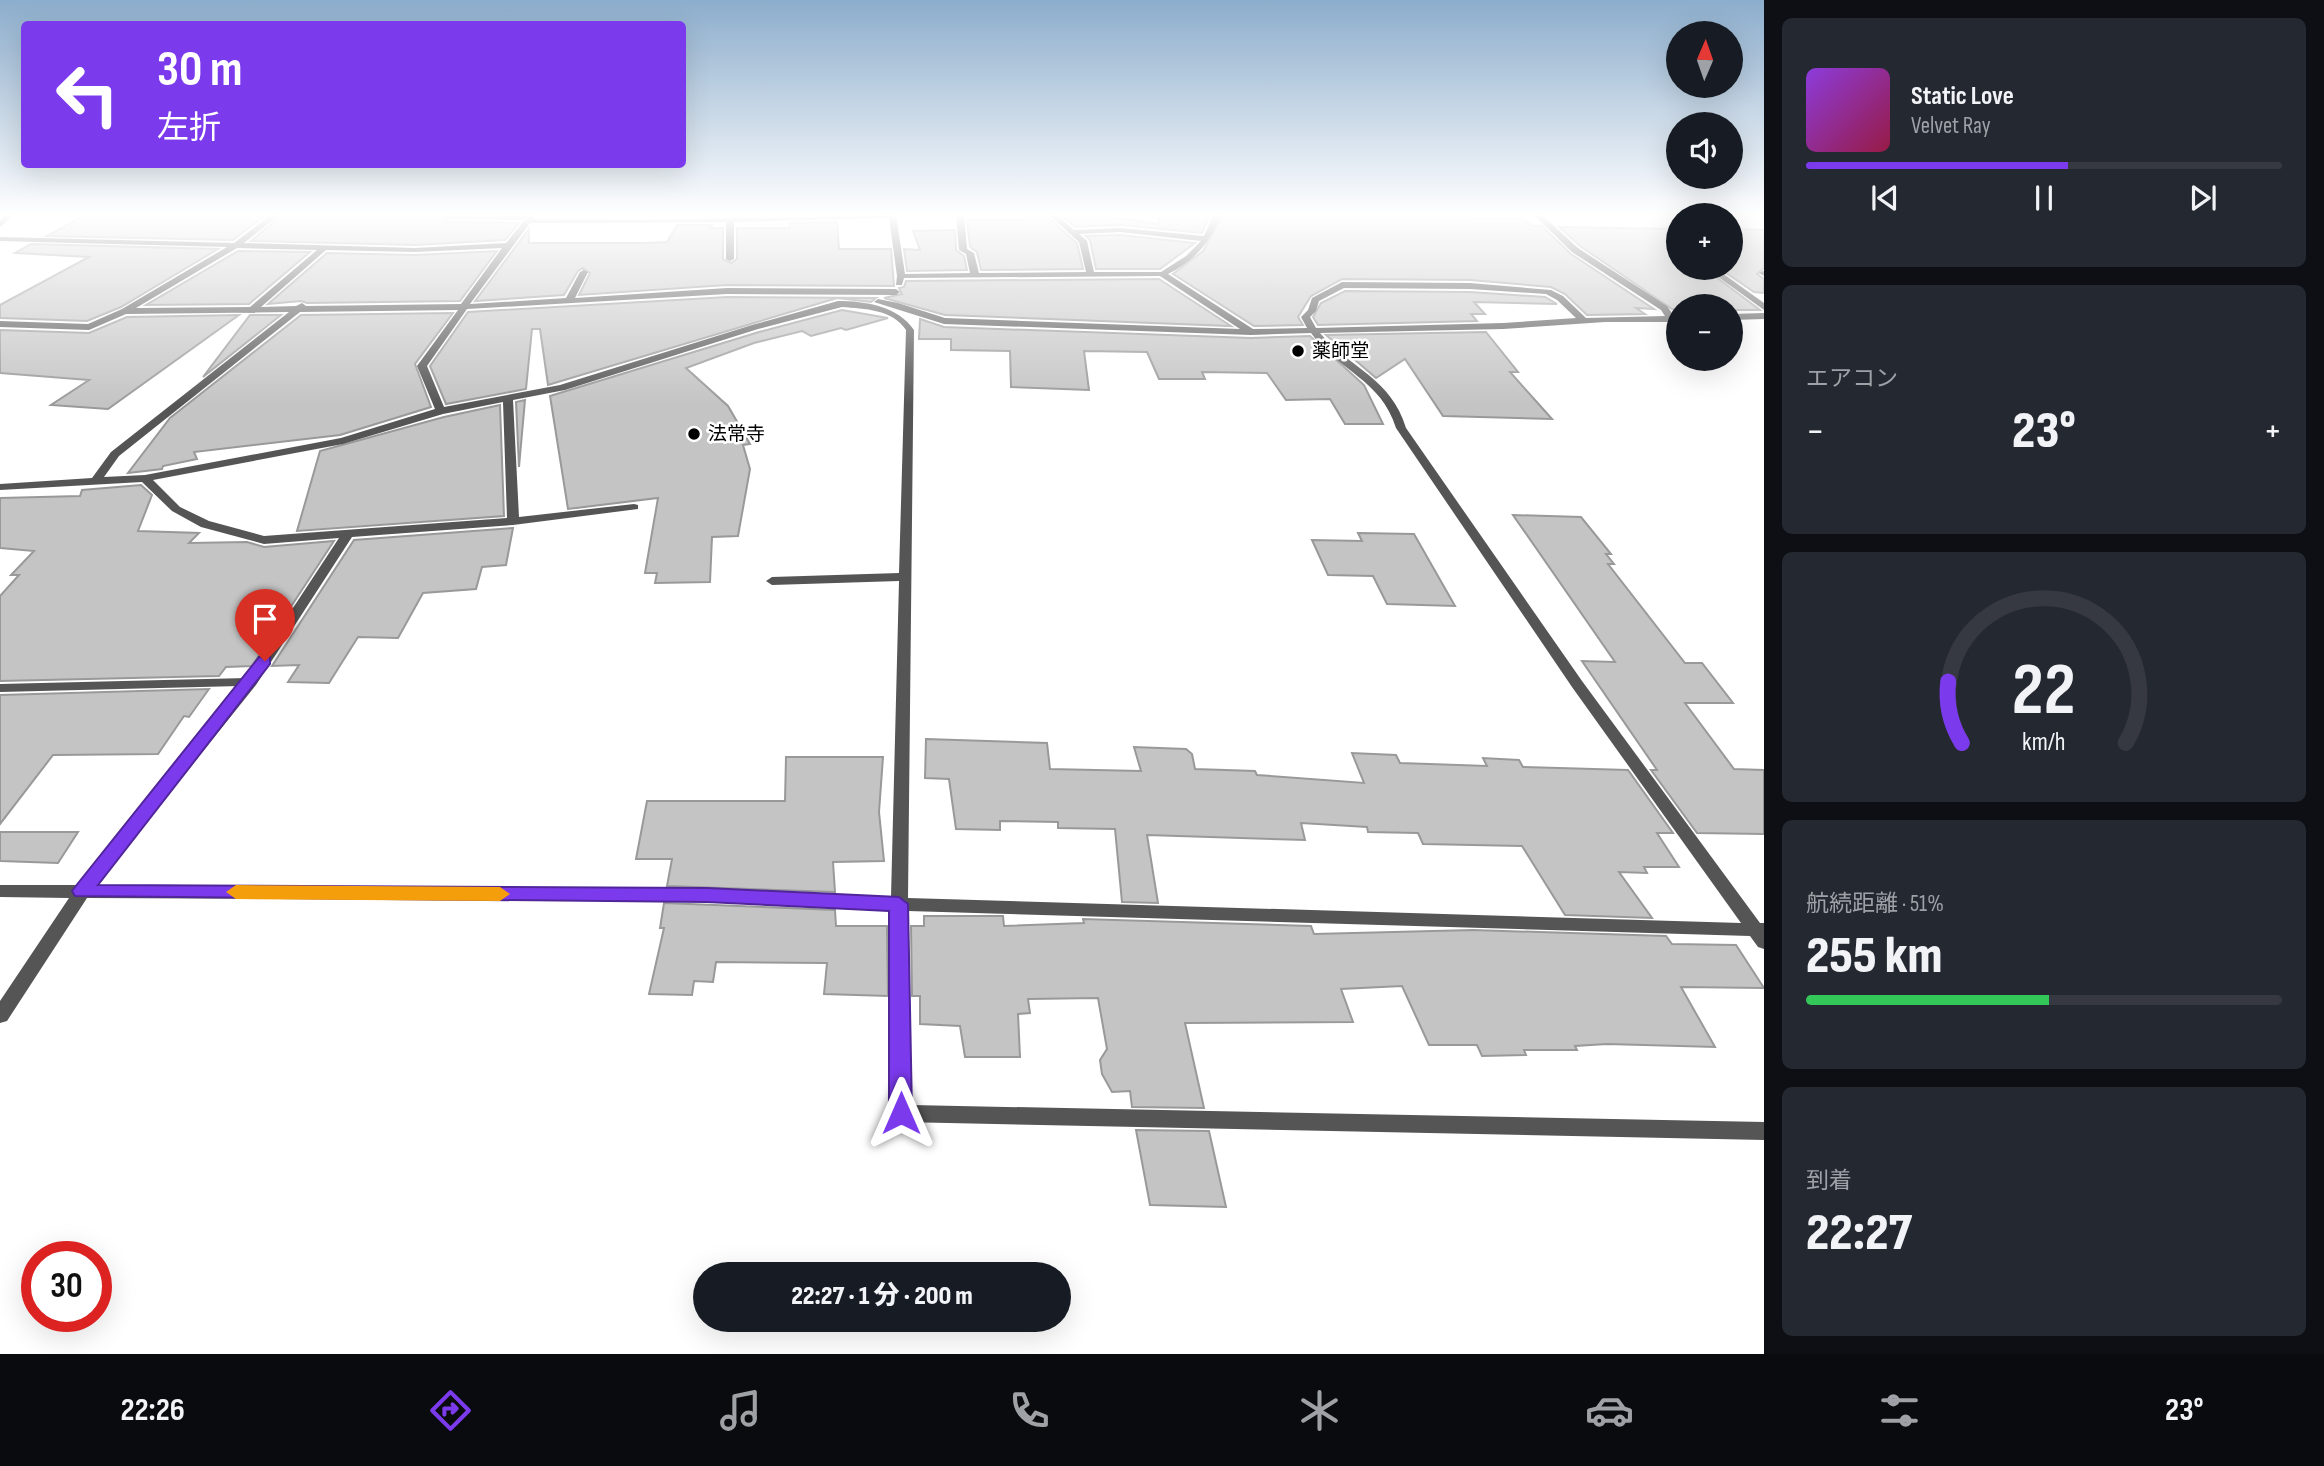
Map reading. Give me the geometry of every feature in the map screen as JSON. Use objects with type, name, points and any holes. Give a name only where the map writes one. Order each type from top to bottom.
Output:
[{"type":"street","points":[[0,324],[89,327],[125,310],[179,278]]},
{"type":"street","points":[[254,308],[289,278]]},
{"type":"street","points":[[441,411],[422,366],[484,278]]},
{"type":"street","points":[[569,301],[581,278]]},
{"type":"street","points":[[895,304],[900,278]]},
{"type":"street","points":[[1168,278],[1252,332]]},
{"type":"street","points":[[1618,278],[1666,311]]},
{"type":"street","points":[[1727,280],[1764,307]]},
{"type":"street","points":[[1583,320],[1560,298],[1548,292],[1470,286],[1342,285],[1315,300],[1312,311],[1305,317],[1315,332],[1368,375],[1399,415],[1401,428],[1577,684],[1761,934]]},
{"type":"street","points":[[125,310],[302,306],[464,307],[727,291],[896,292]]},
{"type":"street","points":[[0,487],[145,478],[343,441],[441,411],[562,388],[838,304],[867,301],[895,304],[944,321],[1252,332],[1666,319]]},
{"type":"street","points":[[838,304],[883,310],[906,321],[910,330],[899,904],[901,1113],[1764,1131]]},
{"type":"street","points":[[97,480],[115,454],[302,306]]},
{"type":"street","points":[[1743,317],[1764,316]]},
{"type":"street","points":[[0,336],[21,325]]},
{"type":"street","points":[[508,398],[513,521]]},
{"type":"street","points":[[145,478],[176,509],[205,524],[264,540],[513,521],[634,507]]},
{"type":"street","points":[[0,1016],[82,891],[251,682],[347,535]]},
{"type":"street","points":[[772,581],[905,577]]},
{"type":"street","points":[[0,688],[251,682]]},
{"type":"street","points":[[0,891],[707,895],[1761,934]]},
{"type":"building","points":[[50,278],[169,278],[121,307],[87,321],[0,318],[0,305]]},
{"type":"building","points":[[192,278],[279,278],[249,304],[146,305]]},
{"type":"building","points":[[298,278],[477,278],[460,301],[301,301],[268,304]]},
{"type":"building","points":[[492,278],[574,278],[564,295],[475,301]]},
{"type":"building","points":[[587,278],[893,278],[894,286],[727,285],[579,295]]},
{"type":"building","points":[[1180,278],[1607,278],[1654,309],[1636,308],[1645,314],[1587,315],[1565,294],[1551,287],[1470,280],[1342,279],[1311,296],[1298,317],[1303,325],[1254,326]]},
{"type":"building","points":[[1627,278],[1666,280],[1720,280],[1739,294],[1666,294],[1666,305]]},
{"type":"building","points":[[1763,278],[1764,293],[1754,292],[1736,280]]},
{"type":"building","points":[[1159,279],[1231,326],[945,315],[884,298],[902,294],[899,288],[904,287],[906,281]]},
{"type":"building","points":[[1345,291],[1470,292],[1545,297],[1557,304],[1474,302],[1485,314],[1471,314],[1477,321],[1318,325],[1313,317],[1321,303]]},
{"type":"building","points":[[727,297],[876,298],[871,302],[837,298],[548,385],[540,329],[532,329],[526,389],[446,404],[430,366],[468,312]]},
{"type":"building","points":[[1743,297],[1760,310],[1743,310]]},
{"type":"building","points":[[842,310],[888,318],[846,330],[841,328],[811,336],[802,331],[754,343],[686,368],[728,406],[750,444],[743,445],[750,469],[738,536],[712,537],[710,582],[655,583],[657,573],[645,573],[658,498],[568,509],[550,396],[759,332]]},
{"type":"building","points":[[453,313],[415,364],[431,407],[340,435],[194,452],[197,459],[163,466],[162,469],[128,473],[170,418],[301,315]]},
{"type":"building","points":[[239,315],[108,409],[51,405],[89,380],[0,373],[0,330],[89,333],[127,317]]},
{"type":"building","points":[[250,315],[281,315],[203,377]]},
{"type":"building","points":[[920,319],[944,327],[1251,338],[1310,336],[1364,385],[1383,424],[1345,424],[1330,399],[1286,400],[1267,373],[1202,372],[1205,379],[1159,379],[1147,352],[1084,351],[1089,390],[1011,387],[1010,351],[951,350],[951,339],[919,339]]},
{"type":"building","points":[[1486,332],[1518,372],[1510,372],[1552,419],[1443,416],[1405,359],[1376,378],[1326,335]]},
{"type":"building","points":[[525,400],[519,467],[516,402]]},
{"type":"building","points":[[500,405],[504,516],[297,531],[320,451],[444,417]]},
{"type":"building","points":[[141,485],[152,495],[138,531],[199,533],[189,543],[247,542],[264,547],[334,541],[252,666],[226,667],[219,676],[0,681],[0,596],[19,575],[11,575],[34,551],[0,548],[0,498],[80,496],[82,490]]},
{"type":"building","points":[[1513,515],[1581,517],[1611,554],[1606,554],[1614,564],[1608,564],[1685,663],[1702,663],[1733,703],[1685,703],[1734,769],[1764,770],[1764,834],[1697,833],[1651,770],[1657,770],[1582,661],[1615,662]]},
{"type":"building","points":[[513,528],[506,565],[482,567],[476,589],[423,593],[398,638],[358,637],[329,683],[288,682],[299,665],[272,666],[354,540]]},
{"type":"building","points":[[1358,533],[1414,534],[1455,606],[1387,604],[1373,576],[1328,575],[1312,540],[1362,541]]},
{"type":"building","points":[[209,689],[189,717],[184,716],[158,754],[53,755],[0,824],[0,695]]},
{"type":"building","points":[[926,739],[1047,743],[1050,769],[1141,771],[1134,747],[1186,749],[1192,754],[1195,769],[1255,771],[1257,775],[1364,783],[1352,753],[1396,755],[1400,763],[1487,766],[1483,758],[1519,760],[1523,767],[1628,770],[1673,833],[1657,833],[1679,867],[1644,867],[1647,873],[1619,872],[1652,918],[1565,915],[1522,846],[1423,844],[1418,833],[1368,832],[1367,827],[1301,823],[1305,840],[1147,835],[1158,903],[1122,902],[1115,829],[1058,828],[1058,822],[1000,821],[1000,830],[956,829],[949,779],[925,778]]},
{"type":"building","points":[[786,757],[883,757],[879,812],[884,861],[833,862],[835,892],[667,886],[672,859],[636,859],[647,801],[785,801]]},
{"type":"building","points":[[0,832],[78,832],[58,863],[0,861]]},
{"type":"building","points":[[664,903],[835,910],[836,926],[887,926],[888,996],[824,994],[827,963],[716,962],[713,982],[694,981],[692,995],[649,994],[664,928],[660,928]]},
{"type":"building","points":[[924,916],[1003,916],[1004,926],[1084,923],[1083,919],[1311,926],[1314,934],[1473,930],[1666,936],[1672,944],[1736,945],[1764,988],[1681,987],[1715,1047],[1607,1044],[1575,1046],[1577,1050],[1524,1050],[1526,1055],[1482,1056],[1477,1045],[1429,1045],[1402,986],[1341,989],[1353,1022],[1185,1023],[1204,1108],[1132,1107],[1130,1091],[1112,1092],[1102,1074],[1100,1060],[1107,1049],[1098,998],[1028,999],[1030,1013],[1018,1014],[1020,1057],[965,1057],[960,1026],[920,1024],[920,996],[912,996],[911,926],[924,926]]},
{"type":"building","points":[[1136,1130],[1209,1131],[1226,1207],[1150,1205]]},
{"type":"slow traffic","points":[[236,892],[500,894]]},
{"type":"place","name":"薬師堂","points":[[1298,351]]},
{"type":"place","name":"法常寺","points":[[694,434]]},
{"type":"route","points":[[265,661],[251,682],[82,891],[707,895],[899,904],[901,1113]]}]
